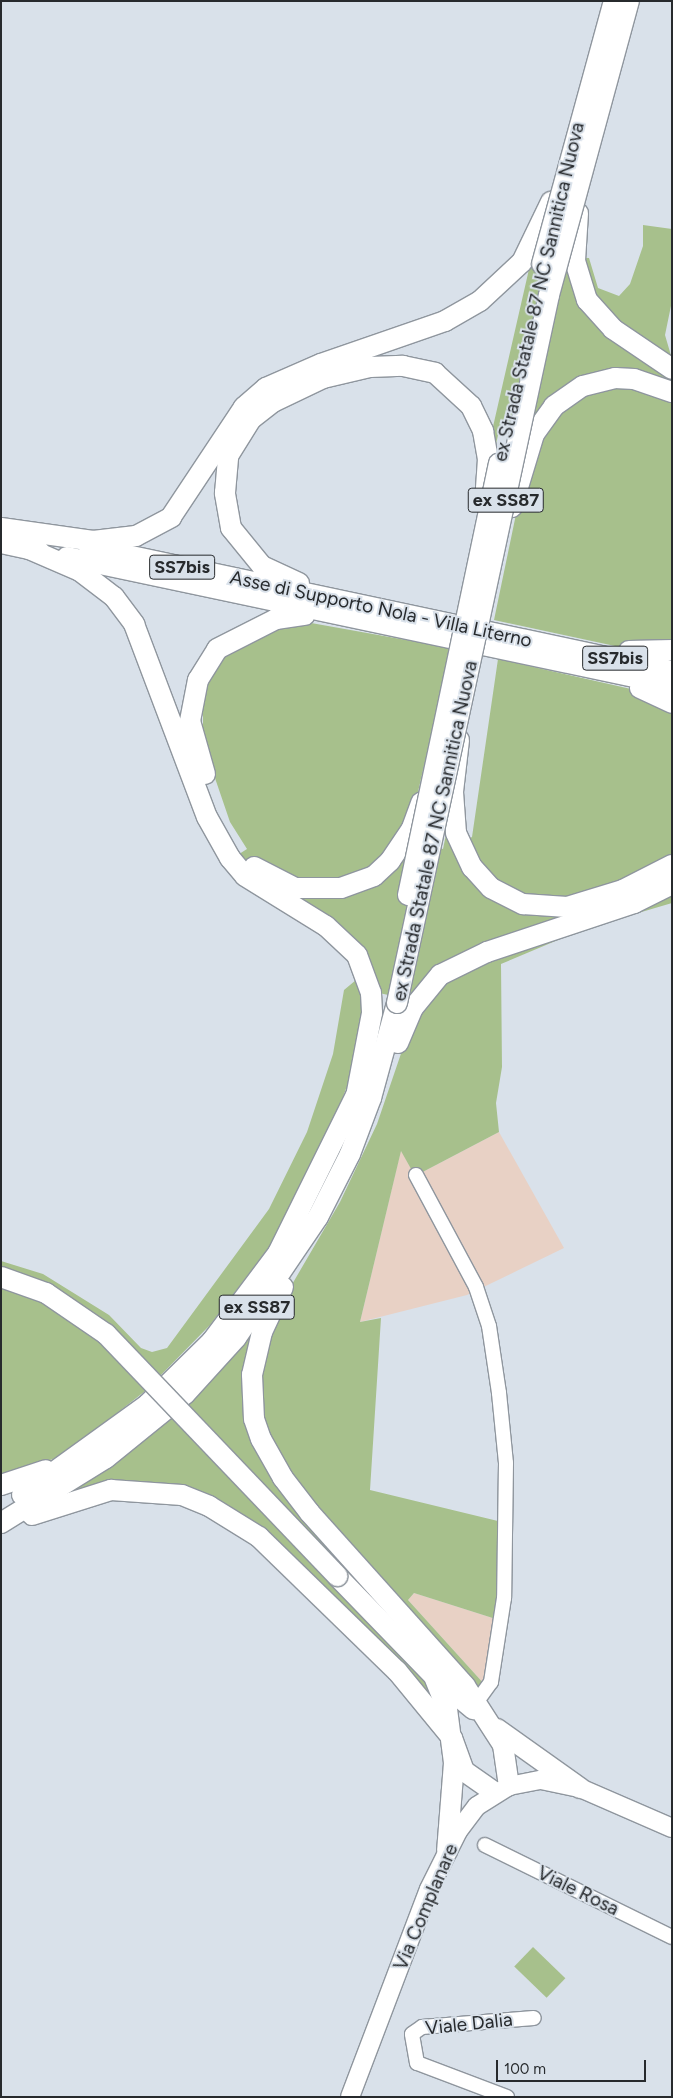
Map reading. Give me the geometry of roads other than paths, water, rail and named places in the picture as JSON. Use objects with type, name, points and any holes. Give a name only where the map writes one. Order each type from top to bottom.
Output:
[{"type":"highway","name":"ex Strada Statale 87 NC Sannitica Nuova","points":[[391,1002],[434,770],[491,536],[577,154],[614,1]]},
{"type":"highway","name":"ex Strada Statale 87 NC Sannitica Nuova","points":[[577,154],[629,1]]},
{"type":"highway","points":[[577,154],[574,233],[578,282],[587,300],[613,330],[672,369]]},
{"type":"highway","points":[[1,528],[93,541],[136,536],[171,517],[244,407],[266,388],[322,371],[445,321],[507,280],[544,221],[577,154]]},
{"type":"highway","points":[[362,605],[262,566],[231,528],[225,493],[228,456],[251,419],[273,402],[322,371],[403,366],[435,373],[457,390],[483,431],[489,467],[491,536]]},
{"type":"highway","points":[[491,536],[534,434],[554,406],[583,386],[616,378],[634,379],[672,392]]},
{"type":"highway","name":"Asse di Supporto Nola - Villa Literno","points":[[1,528],[672,671]]},
{"type":"highway","name":"ex Strada Statale 87 NC Sannitica Nuova","points":[[1,1525],[106,1458],[185,1394],[236,1338],[318,1216],[350,1154],[391,1002],[459,727],[491,536]]},
{"type":"highway","name":"Asse di Supporto Nola - Villa Literno","points":[[1,543],[316,613],[672,685]]},
{"type":"highway","points":[[27,548],[80,571],[114,597],[134,624],[201,781],[215,809],[239,851],[257,870],[295,888],[319,890],[341,888],[374,876],[390,861],[412,828],[434,770]]},
{"type":"highway","points":[[316,613],[276,619],[217,649],[198,680],[190,721],[201,781],[217,838],[245,876],[343,940],[391,1002],[390,1069],[364,1098]]},
{"type":"highway","points":[[557,646],[655,653],[672,650]]},
{"type":"highway","points":[[574,664],[672,704]]},
{"type":"highway","points":[[459,727],[453,792],[456,834],[472,867],[491,888],[523,904],[543,907],[567,907],[628,896],[672,884]]},
{"type":"highway","points":[[391,1002],[487,952],[628,896],[672,865]]},
{"type":"highway","name":"ex Strada Statale 87 NC Sannitica Nuova","points":[[1,1508],[72,1461],[148,1404],[212,1341],[278,1253],[364,1098]]},
{"type":"highway","points":[[318,1216],[260,1339],[252,1375],[254,1419],[283,1478],[454,1670],[507,1755],[502,1790],[464,1771],[452,1738],[447,1710],[435,1677]]},
{"type":"highway","points":[[1,1277],[46,1293],[106,1334],[435,1677],[580,1788]]},
{"type":"highway","points":[[1,1485],[72,1461]]},
{"type":"highway","points":[[1,1525],[110,1490],[182,1495],[209,1506],[266,1544],[397,1671],[452,1738]]},
{"type":"highway","points":[[447,1851],[452,1738],[460,1715],[481,1712]]},
{"type":"main road","name":"Via Complanare","points":[[350,2097],[447,1851],[477,1806],[502,1790],[542,1780],[580,1788],[672,1828]]},
{"type":"street","points":[[416,1175],[476,1287],[489,1326],[499,1393],[506,1463],[504,1598],[491,1682],[481,1712]]},
{"type":"street","name":"Viale Rosa","points":[[485,1845],[672,1936]]},
{"type":"street","name":"Viale Dalia","points":[[507,2097],[417,2063],[412,2034],[422,2027],[534,2018]]}]
